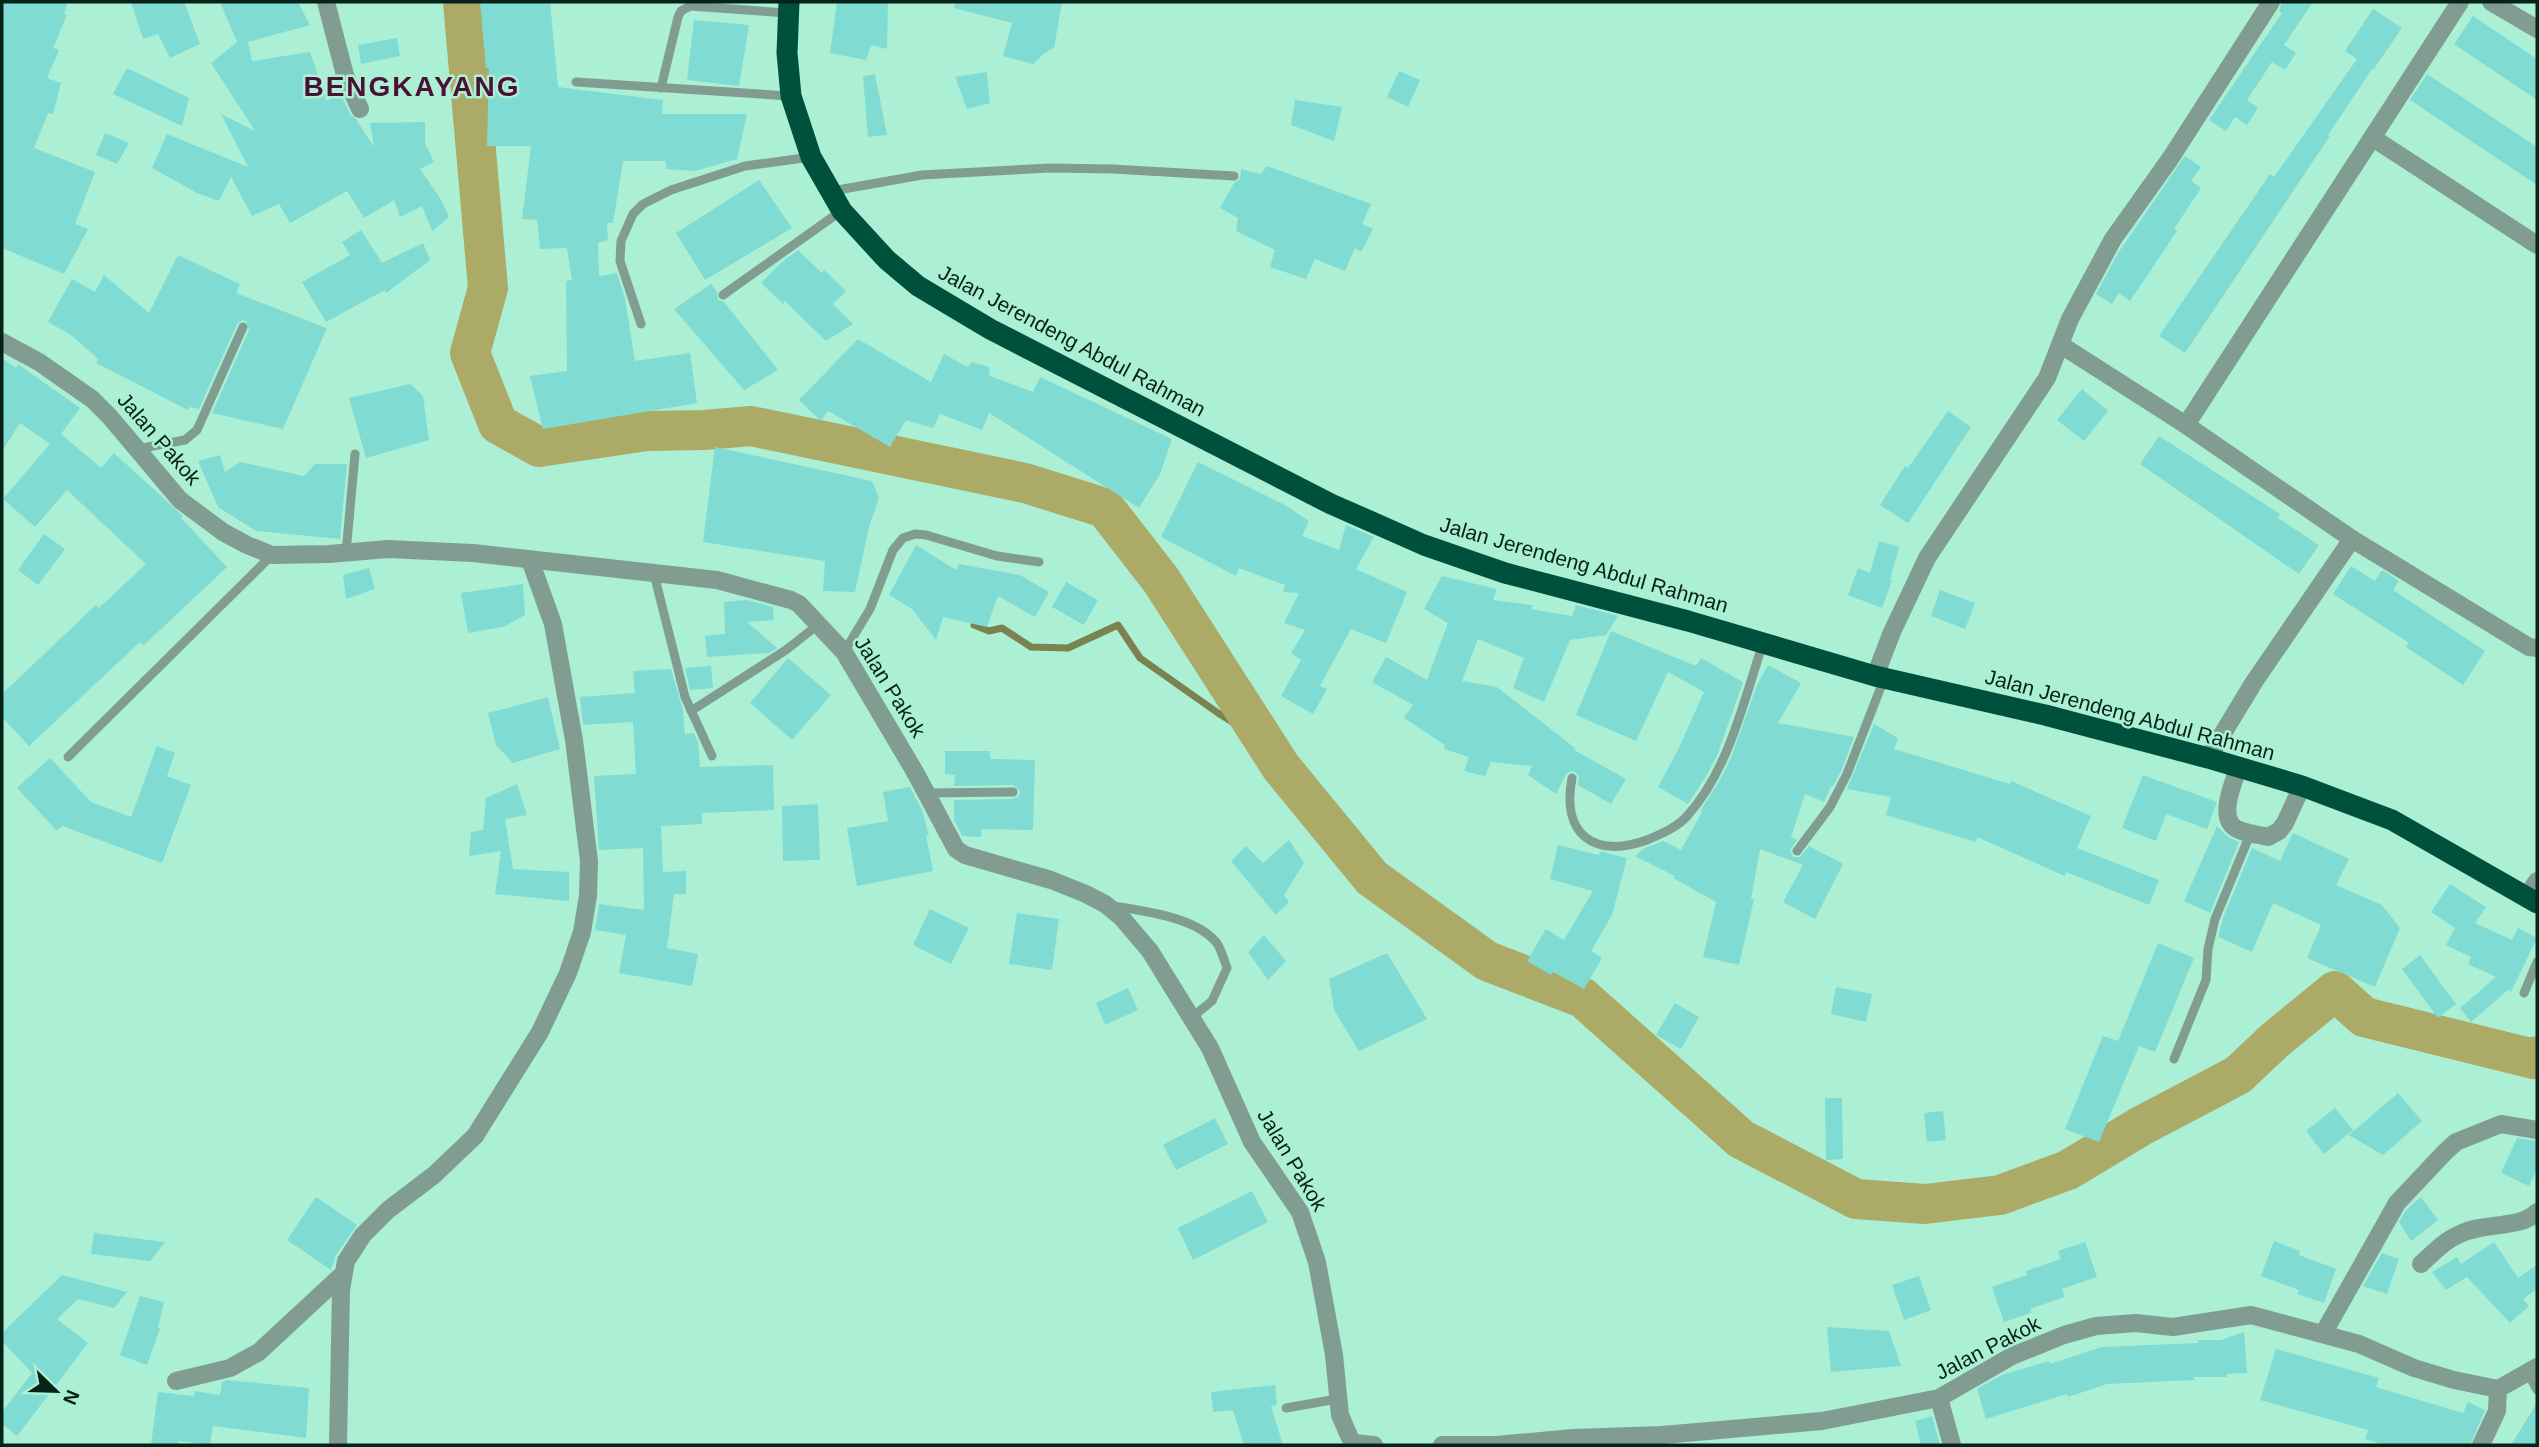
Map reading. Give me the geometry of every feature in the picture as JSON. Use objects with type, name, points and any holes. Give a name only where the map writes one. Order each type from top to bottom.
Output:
[{"type":"highway","name":"Jalan Jerendeng Abdul Rahman","points":[[788,7],[787,53],[791,96],[811,157],[842,211],[887,260],[904,275],[955,309],[1331,504],[1424,545],[1506,573],[1763,642],[1880,677],[2045,715],[2302,786],[2392,820],[2534,893]]},
{"type":"street","points":[[326,2],[345,75],[360,109]]},
{"type":"street","points":[[1880,677],[1892,632],[1927,558],[2040,389],[2070,319],[2113,239],[2170,159],[2271,2]]},
{"type":"street","points":[[2186,425],[2460,2]]},
{"type":"street","points":[[2491,2],[2537,29]]},
{"type":"street","points":[[2373,138],[2537,245]]},
{"type":"street","name":"Jalan Pakok","points":[[2,342],[39,362],[92,399],[180,500],[223,532],[272,555],[388,549],[473,553],[717,580],[791,600],[804,608],[844,652],[915,772],[953,844],[961,852],[1051,880],[1105,904],[1121,917],[1150,951],[1210,1048],[1247,1135],[1290,1195],[1309,1234],[1317,1262],[1334,1354],[1340,1415],[1349,1442],[1374,1445]]},
{"type":"street","points":[[2061,345],[2186,425],[2352,538],[2529,647],[2537,648]]},
{"type":"street","points":[[2208,758],[2254,682],[2352,538]]},
{"type":"street","points":[[338,1445],[341,1290],[343,1274],[352,1250],[388,1210],[434,1175],[475,1136],[540,1032],[568,973],[582,932],[588,896],[589,861],[574,740],[553,624],[530,560]]},
{"type":"street","points":[[2238,768],[2227,811],[2231,824],[2238,829],[2268,837],[2279,831],[2302,786]]},
{"type":"street","points":[[2323,1334],[2397,1203],[2445,1152],[2456,1142],[2501,1124],[2537,1130]]},
{"type":"street","points":[[2421,1264],[2459,1234],[2489,1225],[2525,1222],[2537,1212]]},
{"type":"street","points":[[176,1381],[230,1368],[259,1352],[343,1274]]},
{"type":"street","name":"Jalan Pakok","points":[[1442,1445],[1496,1445],[1549,1439],[1706,1439],[1812,1422],[1940,1398],[2012,1356],[2064,1335],[2096,1326],[2136,1323],[2173,1327],[2251,1315],[2366,1347],[2414,1368],[2454,1380],[2498,1389]]},
{"type":"street","points":[[2481,1445],[2497,1411],[2498,1389],[2533,1370]]},
{"type":"street","points":[[1940,1398],[1952,1445]]},
{"type":"lane","points":[[661,88],[681,11],[690,6],[788,7]]},
{"type":"lane","points":[[576,82],[791,96]]},
{"type":"lane","points":[[642,324],[620,261],[621,241],[637,208],[671,190],[745,166],[811,157]]},
{"type":"lane","points":[[830,192],[922,175],[1050,168],[1114,169],[1234,177]]},
{"type":"lane","points":[[723,295],[842,211]]},
{"type":"lane","points":[[137,449],[185,440],[197,430],[243,327]]},
{"type":"lane","points":[[345,553],[355,454]]},
{"type":"lane","points":[[844,652],[870,609],[893,550],[903,538],[915,534],[926,535],[997,556],[1039,562]]},
{"type":"lane","points":[[68,757],[272,555]]},
{"type":"lane","points":[[654,574],[678,673],[691,711],[712,756]]},
{"type":"lane","points":[[691,711],[786,650],[819,624]]},
{"type":"lane","points":[[1572,778],[1569,791],[1573,820],[1581,836],[1597,843],[1612,848],[1629,846],[1664,833],[1687,817],[1719,766],[1763,642]]},
{"type":"lane","points":[[1797,851],[1830,807],[1841,785],[1880,677]]},
{"type":"lane","points":[[926,793],[1013,792]]},
{"type":"lane","points":[[2174,1059],[2206,980],[2208,949],[2215,919],[2251,832]]},
{"type":"lane","points":[[1105,904],[1177,919],[1199,928],[1217,943],[1227,968],[1212,1001],[1191,1018]]},
{"type":"lane","points":[[2524,993],[2537,962]]},
{"type":"lane","points":[[2533,1370],[2537,1390]]},
{"type":"lane","points":[[1286,1408],[1337,1399]]},
{"type":"building","points":[[2,2],[68,2],[64,14],[67,15],[53,48],[59,50],[47,78],[61,83],[53,114],[48,113],[34,148],[95,172],[75,224],[88,229],[64,274],[2,248]]},
{"type":"building","points":[[131,2],[184,2],[200,44],[170,58],[158,34],[143,39]]},
{"type":"building","points":[[220,2],[298,2],[310,25],[248,42],[252,61],[310,52],[327,101],[340,93],[350,114],[374,147],[370,123],[425,122],[425,143],[434,162],[420,169],[440,198],[449,217],[432,231],[422,206],[400,217],[394,200],[364,218],[347,191],[290,223],[279,204],[252,216],[231,177],[219,201],[197,193],[152,168],[167,134],[248,167],[221,114],[255,131],[211,63],[237,42]]},
{"type":"building","points":[[480,2],[550,2],[558,87],[663,100],[662,114],[747,114],[737,159],[695,171],[666,169],[666,161],[623,161],[613,223],[607,223],[608,240],[598,243],[599,276],[617,273],[625,299],[635,361],[690,353],[697,403],[543,429],[530,376],[567,371],[566,281],[572,280],[567,248],[540,249],[537,220],[522,219],[531,146],[487,146],[489,68],[486,68]]},
{"type":"building","points":[[837,2],[888,2],[887,49],[871,45],[866,60],[830,53]]},
{"type":"building","points":[[955,2],[1062,2],[1054,48],[1033,64],[1003,56],[1012,23],[954,8]]},
{"type":"building","points":[[2282,2],[2313,2],[2284,45],[2296,53],[2285,70],[2272,62],[2247,100],[2258,108],[2247,125],[2235,117],[2226,131],[2209,120],[2282,13],[2279,11]]},
{"type":"building","points":[[2373,9],[2402,28],[2372,69],[2185,353],[2159,336],[2270,174],[2274,177],[2357,59],[2345,51]]},
{"type":"building","points":[[2473,16],[2537,59],[2537,100],[2454,44]]},
{"type":"building","points":[[694,20],[749,25],[739,86],[687,80]]},
{"type":"building","points":[[397,38],[400,56],[361,64],[358,45]]},
{"type":"building","points":[[127,68],[189,98],[182,126],[113,94]]},
{"type":"building","points":[[1399,71],[1420,80],[1408,107],[1387,97]]},
{"type":"building","points":[[987,72],[990,103],[967,109],[955,77]]},
{"type":"building","points":[[875,74],[887,135],[868,137],[863,76]]},
{"type":"building","points":[[2427,74],[2537,147],[2537,185],[2410,100]]},
{"type":"building","points":[[1295,100],[1342,107],[1334,141],[1291,125]]},
{"type":"building","points":[[105,133],[129,143],[117,164],[96,155]]},
{"type":"building","points":[[2185,156],[2201,167],[2191,181],[2201,188],[2174,229],[2177,231],[2130,301],[2119,293],[2112,304],[2096,294],[2118,253]]},
{"type":"building","points":[[1267,166],[1371,204],[1362,224],[1373,229],[1361,252],[1355,248],[1345,271],[1315,259],[1306,279],[1270,267],[1275,250],[1236,231],[1238,218],[1220,208],[1234,183],[1240,179],[1241,169],[1261,174]]},
{"type":"building","points":[[759,180],[792,228],[705,280],[676,233]]},
{"type":"building","points":[[361,230],[382,263],[423,243],[430,260],[386,293],[385,290],[326,322],[302,282],[350,255],[342,242]]},
{"type":"building","points":[[798,250],[846,291],[833,304],[853,324],[826,341],[785,301],[783,304],[761,283]]},
{"type":"building","points":[[178,255],[240,284],[236,293],[327,328],[283,429],[212,413],[249,330],[246,321],[242,320],[237,324],[199,409],[190,407],[188,410],[96,363],[98,359],[71,335],[48,322],[72,279],[95,292],[104,275],[149,313]]},
{"type":"building","points":[[711,284],[717,292],[718,300],[724,302],[778,370],[744,390],[674,309]]},
{"type":"building","points":[[858,339],[931,382],[944,354],[967,367],[972,362],[989,367],[990,376],[1033,392],[1040,377],[1172,439],[1160,474],[1139,508],[989,413],[982,430],[940,414],[933,428],[906,420],[890,447],[828,411],[821,421],[799,400]]},
{"type":"building","points":[[2,358],[16,368],[18,364],[80,408],[61,434],[101,468],[114,453],[183,516],[181,518],[227,567],[144,645],[140,642],[29,746],[2,717],[2,694],[96,605],[99,608],[146,564],[67,490],[35,527],[3,499],[50,444],[20,423],[2,451]]},
{"type":"building","points":[[410,384],[423,396],[429,440],[366,458],[349,398]]},
{"type":"building","points":[[2082,389],[2108,411],[2084,441],[2057,420]]},
{"type":"building","points":[[1948,411],[1971,427],[1908,523],[1880,505],[1905,466],[1908,468]]},
{"type":"building","points":[[2159,436],[2280,514],[2278,518],[2319,545],[2299,574],[2140,464]]},
{"type":"building","points":[[715,447],[872,481],[879,498],[869,527],[855,592],[823,591],[825,561],[703,542]]},
{"type":"building","points":[[220,455],[225,472],[240,462],[304,476],[315,464],[347,464],[340,539],[256,531],[218,507],[198,461]]},
{"type":"building","points":[[1198,462],[1285,505],[1309,521],[1302,536],[1339,550],[1346,525],[1374,537],[1356,569],[1407,592],[1386,643],[1351,629],[1320,686],[1327,689],[1313,714],[1281,696],[1301,660],[1291,653],[1305,630],[1284,623],[1299,593],[1283,592],[1285,585],[1239,568],[1236,576],[1161,537]]},
{"type":"building","points":[[44,534],[65,549],[38,585],[18,570]]},
{"type":"building","points":[[1879,541],[1899,547],[1890,580],[1892,581],[1882,608],[1848,595],[1858,568],[1870,573]]},
{"type":"building","points":[[916,545],[956,570],[959,564],[1020,575],[1049,592],[1035,617],[998,596],[987,627],[943,617],[936,640],[912,609],[889,595]]},
{"type":"building","points":[[2351,566],[2375,581],[2382,570],[2399,581],[2393,590],[2485,651],[2463,685],[2406,647],[2409,643],[2333,594]]},
{"type":"building","points":[[369,568],[375,589],[346,599],[343,575]]},
{"type":"building","points":[[1442,576],[1497,589],[1493,600],[1533,605],[1531,609],[1572,616],[1576,605],[1618,616],[1606,635],[1570,640],[1544,702],[1513,688],[1524,658],[1478,639],[1462,681],[1497,687],[1575,748],[1574,750],[1626,779],[1611,804],[1578,785],[1579,776],[1573,771],[1567,773],[1556,794],[1528,775],[1532,766],[1491,762],[1485,776],[1464,771],[1469,757],[1444,749],[1445,745],[1404,718],[1413,705],[1372,682],[1386,657],[1427,680],[1448,623],[1424,609]]},
{"type":"building","points":[[1066,582],[1098,600],[1084,625],[1052,607]]},
{"type":"building","points":[[523,584],[525,615],[503,627],[468,633],[461,593]]},
{"type":"building","points":[[1940,590],[1975,603],[1965,629],[1931,616]]},
{"type":"building","points":[[747,600],[773,607],[774,620],[747,622],[777,648],[769,653],[707,657],[705,636],[725,634],[724,602]]},
{"type":"building","points":[[1611,631],[1696,666],[1701,658],[1743,682],[1718,753],[1688,804],[1658,787],[1704,692],[1668,672],[1636,741],[1576,715]]},
{"type":"building","points":[[788,658],[831,695],[792,740],[750,703]]},
{"type":"building","points":[[1768,665],[1801,683],[1778,723],[1854,737],[1841,771],[1824,802],[1805,794],[1791,837],[1797,840],[1790,850],[1793,857],[1800,857],[1809,846],[1843,864],[1815,919],[1783,902],[1803,865],[1760,849],[1751,899],[1754,899],[1739,965],[1703,957],[1716,902],[1673,878],[1675,876],[1635,856],[1645,848],[1663,841],[1681,850],[1731,758],[1757,685]]},
{"type":"building","points":[[711,666],[713,688],[690,690],[685,668]]},
{"type":"building","points":[[671,669],[683,710],[685,734],[694,733],[698,742],[700,767],[773,765],[774,810],[702,813],[702,824],[661,826],[663,872],[686,871],[686,894],[674,894],[667,948],[698,954],[692,986],[619,973],[626,935],[595,930],[599,904],[644,910],[643,848],[599,850],[594,776],[636,774],[633,722],[583,725],[580,697],[635,693],[633,671]]},
{"type":"building","points":[[548,697],[560,749],[513,763],[496,745],[488,713]]},
{"type":"building","points":[[1874,724],[1898,738],[1894,749],[2010,784],[2011,781],[2091,816],[2077,848],[2159,880],[2149,905],[2066,872],[2065,876],[1977,837],[1976,842],[1886,815],[1891,797],[1847,789]]},
{"type":"building","points":[[157,746],[175,753],[167,776],[191,785],[162,863],[62,826],[57,831],[17,788],[50,758],[91,802],[131,817]]},
{"type":"building","points":[[945,751],[990,751],[990,759],[1035,760],[1033,830],[982,829],[981,837],[962,836],[954,820],[954,800],[1013,799],[1019,796],[1020,791],[1013,785],[954,786],[955,775],[945,774]]},
{"type":"building","points":[[2143,775],[2217,802],[2207,829],[2166,814],[2156,841],[2122,828]]},
{"type":"building","points":[[517,784],[527,815],[505,819],[513,869],[569,872],[569,901],[495,894],[501,851],[469,856],[471,832],[483,830],[486,798]]},
{"type":"building","points":[[910,787],[922,810],[929,836],[926,835],[933,871],[857,886],[847,828],[888,821],[883,792]]},
{"type":"building","points":[[818,804],[820,860],[783,861],[782,806]]},
{"type":"building","points":[[2217,826],[2228,837],[2239,842],[2210,913],[2184,901]]},
{"type":"building","points":[[2293,833],[2349,859],[2336,885],[2382,905],[2400,928],[2375,987],[2307,958],[2321,925],[2273,903],[2252,952],[2218,937],[2223,918],[2252,848],[2280,861]]},
{"type":"building","points":[[1289,840],[1304,863],[1284,895],[1289,902],[1276,915],[1231,861],[1246,846],[1263,863]]},
{"type":"building","points":[[1558,845],[1599,855],[1600,851],[1627,858],[1612,915],[1591,951],[1602,958],[1584,989],[1527,961],[1546,929],[1564,940],[1593,891],[1550,879]]},
{"type":"building","points":[[2450,884],[2486,907],[2475,923],[2512,940],[2518,928],[2537,938],[2511,992],[2508,990],[2471,1022],[2460,1008],[2496,977],[2468,964],[2471,957],[2446,945],[2455,928],[2431,912]]},
{"type":"building","points":[[930,909],[969,928],[951,964],[913,945]]},
{"type":"building","points":[[1017,913],[1059,919],[1052,970],[1009,964]]},
{"type":"building","points":[[1264,935],[1286,961],[1268,980],[1248,952]]},
{"type":"building","points":[[2158,943],[2194,958],[2155,1052],[2139,1046],[2099,1142],[2065,1129],[2103,1036],[2118,1041]]},
{"type":"building","points":[[1387,953],[1427,1019],[1359,1051],[1334,1010],[1329,979]]},
{"type":"building","points":[[2420,955],[2456,1004],[2438,1018],[2402,969]]},
{"type":"building","points":[[1836,987],[1872,994],[1866,1022],[1831,1014]]},
{"type":"building","points":[[1128,988],[1138,1010],[1105,1025],[1096,1003]]},
{"type":"building","points":[[1675,1003],[1699,1017],[1681,1049],[1656,1035]]},
{"type":"building","points":[[2398,1093],[2422,1121],[2383,1155],[2349,1135]]},
{"type":"building","points":[[1825,1098],[1842,1098],[1843,1159],[1826,1160]]},
{"type":"building","points":[[2335,1108],[2353,1130],[2324,1154],[2306,1131]]},
{"type":"building","points":[[1943,1111],[1946,1140],[1927,1142],[1924,1113]]},
{"type":"building","points":[[1215,1118],[1228,1144],[1176,1170],[1163,1145]]},
{"type":"building","points":[[2517,1138],[2537,1141],[2537,1169],[2529,1186],[2501,1173]]},
{"type":"building","points":[[1252,1191],[1268,1222],[1193,1260],[1178,1228]]},
{"type":"building","points":[[316,1197],[357,1225],[336,1255],[331,1270],[287,1240]]},
{"type":"building","points":[[2421,1197],[2438,1220],[2411,1241],[2399,1222],[2406,1210]]},
{"type":"building","points":[[94,1233],[165,1242],[150,1261],[91,1254]]},
{"type":"building","points":[[2274,1241],[2300,1251],[2299,1255],[2336,1269],[2324,1303],[2297,1294],[2299,1290],[2261,1276]]},
{"type":"building","points":[[2085,1242],[2097,1277],[2062,1289],[2065,1297],[2030,1309],[2031,1313],[2004,1322],[1992,1287],[2061,1259],[2058,1251]]},
{"type":"building","points":[[2494,1242],[2518,1278],[2537,1265],[2537,1289],[2523,1299],[2529,1306],[2510,1323],[2467,1277],[2446,1290],[2432,1272],[2457,1257],[2461,1264]]},
{"type":"building","points":[[2382,1253],[2399,1259],[2387,1294],[2363,1286]]},
{"type":"building","points":[[62,1275],[127,1292],[114,1308],[78,1299],[57,1319],[88,1343],[17,1436],[2,1424],[2,1412],[32,1373],[2,1341],[2,1333]]},
{"type":"building","points":[[1919,1276],[1931,1310],[1904,1320],[1892,1285]]},
{"type":"building","points":[[140,1296],[164,1302],[160,1328],[147,1365],[120,1355]]},
{"type":"building","points":[[1827,1327],[1889,1331],[1901,1366],[1831,1372]]},
{"type":"building","points":[[2244,1332],[2247,1373],[2227,1374],[2227,1377],[2194,1377],[2194,1380],[2107,1384],[1986,1419],[1977,1389],[2002,1375],[2049,1361],[2050,1364],[2102,1347],[2198,1343],[2198,1340],[2221,1340]]},
{"type":"building","points":[[2276,1349],[2379,1378],[2376,1387],[2463,1413],[2468,1402],[2485,1410],[2470,1445],[2384,1445],[2365,1439],[2368,1430],[2260,1400]]},
{"type":"building","points":[[227,1380],[309,1388],[306,1438],[213,1426],[210,1445],[178,1441],[178,1445],[151,1445],[158,1392],[194,1396],[195,1391],[220,1395],[222,1382]]},
{"type":"building","points":[[1275,1385],[1277,1405],[1271,1406],[1283,1445],[1244,1445],[1233,1410],[1213,1412],[1211,1392]]},
{"type":"building","points":[[2537,1403],[2537,1445],[2511,1445]]},
{"type":"building","points":[[1932,1416],[1940,1445],[1921,1445],[1915,1421]]},
{"type":"waterway","points":[[463,2],[488,288],[470,353],[498,424],[539,447],[647,431],[751,426],[1025,483],[1105,508],[1161,580],[1281,767],[1372,878],[1487,961],[1583,998],[1741,1139],[1856,1199],[1925,1204],[2000,1195],[2068,1170],[2141,1126],[2238,1075],[2275,1040],[2335,991],[2364,1017],[2534,1059],[2537,1056]]},
{"type":"waterway","points":[[974,625],[989,631],[1002,628],[1031,647],[1068,648],[1118,625],[1140,658],[1266,743]]},
{"type":"district","name":"BENGKAYANG","points":[[412,86]]}]
